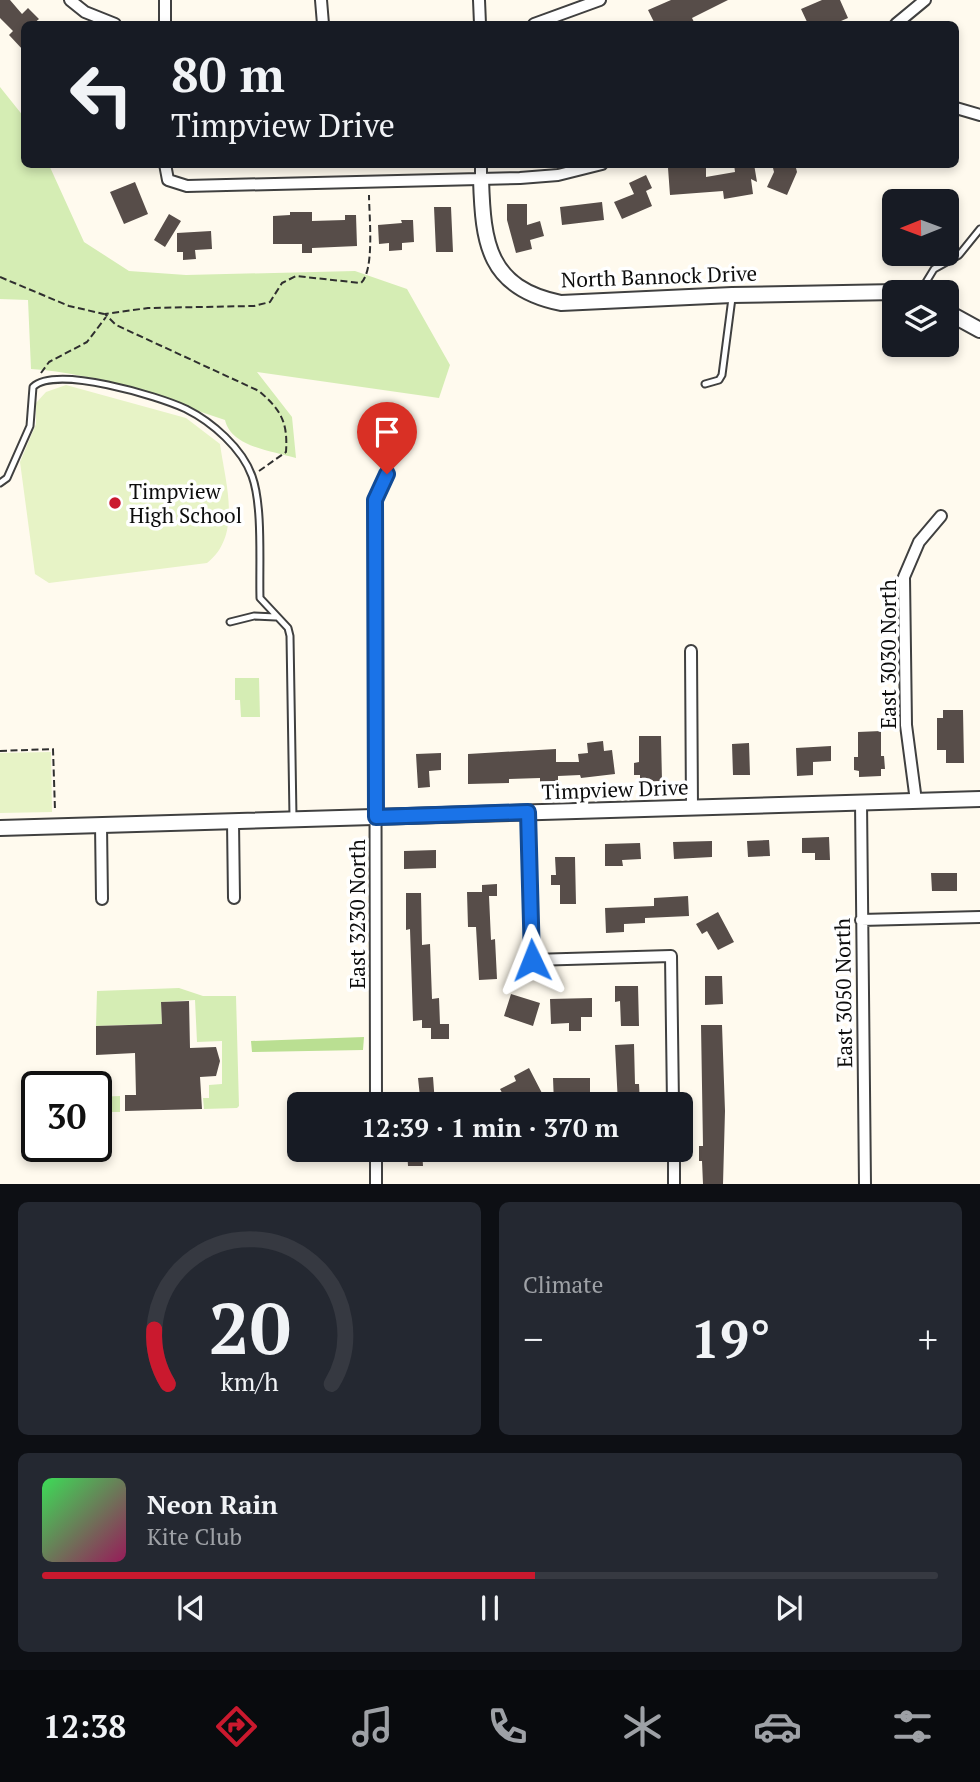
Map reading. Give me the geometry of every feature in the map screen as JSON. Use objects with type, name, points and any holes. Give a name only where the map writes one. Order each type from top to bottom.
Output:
[{"type":"street","points":[[69,0],[85,12],[108,21]]},
{"type":"street","points":[[165,0],[166,21]]},
{"type":"street","points":[[321,0],[323,21]]},
{"type":"street","points":[[479,0],[480,21]]},
{"type":"street","points":[[542,21],[600,0]]},
{"type":"street","points":[[900,21],[925,0]]},
{"type":"street","points":[[959,109],[980,115]]},
{"type":"street","points":[[166,168],[168,180],[187,186],[481,172],[558,175],[585,168]]},
{"type":"street","name":"North Bannock Drive","points":[[481,172],[483,223],[491,256],[505,276],[530,295],[561,303],[732,295],[882,292]]},
{"type":"street","points":[[959,319],[980,330]]},
{"type":"street","name":"East 3230 North","points":[[376,1092],[375,500],[387,474]]},
{"type":"street","name":"East 3030 North","points":[[916,801],[906,725],[904,577],[919,542],[940,516]]},
{"type":"street","points":[[691,651],[692,808]]},
{"type":"street","name":"Timpview Drive","points":[[0,828],[980,799]]},
{"type":"street","name":"East 3050 North","points":[[861,802],[865,1184]]},
{"type":"street","points":[[528,812],[532,960],[671,956],[673,1092]]},
{"type":"street","points":[[233,822],[234,898]]},
{"type":"street","points":[[100,825],[102,899]]},
{"type":"street","points":[[861,920],[980,917]]},
{"type":"street","points":[[376,1162],[376,1184]]},
{"type":"street","points":[[674,1162],[674,1184]]},
{"type":"lane","points":[[927,280],[934,269],[959,255],[980,229]]},
{"type":"lane","points":[[705,384],[719,380],[722,374],[732,295]]},
{"type":"lane","points":[[0,483],[7,478],[30,426],[33,387],[60,377],[115,387],[186,409],[228,439],[252,475],[256,496],[260,598],[288,628],[290,636],[293,820]]},
{"type":"lane","points":[[230,622],[254,616],[276,617]]},
{"type":"path","points":[[0,277],[69,306],[106,315],[148,308],[254,306],[270,302],[282,283],[296,276],[361,283],[366,278],[369,264],[369,195]]},
{"type":"path","points":[[38,383],[44,366],[87,342],[106,315]]},
{"type":"path","points":[[106,315],[116,325],[241,381],[275,405],[283,415],[288,430],[286,452],[252,475]]},
{"type":"path","points":[[0,751],[53,749],[55,810]]},
{"type":"green space","points":[[0,87],[21,113],[21,168],[50,168],[84,242],[129,271],[186,275],[355,271],[407,289],[450,365],[439,398],[257,372],[292,417],[296,458],[244,442],[235,436],[225,420],[154,396],[105,381],[31,369],[28,300],[0,299]]},
{"type":"green space","name":"Timpview High School","points":[[66,385],[186,418],[220,444],[228,491],[228,523],[225,538],[207,563],[49,583],[35,574],[20,462],[36,424],[36,403],[46,392]]},
{"type":"green space","points":[[235,678],[259,678],[260,717],[241,717],[240,700],[235,700]]},
{"type":"green space","points":[[51,752],[52,812],[0,813],[0,753]]},
{"type":"green space","points":[[179,988],[203,996],[236,996],[237,1108],[204,1109],[203,1098],[209,1098],[209,1085],[222,1084],[222,1041],[197,1042],[195,1000],[161,1002],[162,1024],[96,1026],[97,991]]},
{"type":"green space","points":[[364,1037],[363,1050],[252,1052],[251,1041]]},
{"type":"green space","points":[[112,1096],[120,1096],[120,1112],[112,1112]]},
{"type":"building","points":[[0,0],[10,0],[22,14],[28,8],[39,19],[21,21],[21,48],[9,35],[13,31],[0,18]]},
{"type":"building","points":[[671,0],[728,0],[692,18],[694,21],[654,21],[648,10]]},
{"type":"building","points":[[822,0],[840,0],[848,18],[841,21],[807,21],[801,9]]},
{"type":"building","points":[[668,168],[706,168],[706,177],[735,172],[734,168],[755,168],[757,182],[751,179],[753,194],[724,199],[723,191],[670,195]]},
{"type":"building","points":[[773,168],[796,168],[797,172],[787,195],[767,187],[774,172]]},
{"type":"building","points":[[646,175],[652,188],[646,191],[652,206],[622,219],[614,202],[634,194],[629,183]]},
{"type":"building","points":[[135,182],[148,214],[124,224],[110,192]]},
{"type":"building","points":[[602,202],[604,220],[562,225],[560,207]]},
{"type":"building","points":[[507,204],[527,204],[527,225],[540,221],[544,236],[530,240],[532,249],[516,253],[507,220]]},
{"type":"building","points":[[434,207],[451,207],[453,252],[436,252]]},
{"type":"building","points":[[290,212],[312,212],[312,221],[345,220],[345,215],[356,215],[357,246],[312,248],[312,253],[302,253],[302,244],[273,244],[273,216],[290,215]]},
{"type":"building","points":[[169,214],[181,221],[165,247],[154,240]]},
{"type":"building","points":[[401,220],[413,220],[414,242],[402,243],[402,250],[389,251],[389,243],[379,244],[378,225],[402,223]]},
{"type":"building","points":[[211,231],[212,249],[195,250],[196,259],[183,260],[183,252],[177,252],[177,233]]},
{"type":"building","points":[[943,710],[963,710],[964,763],[946,763],[946,750],[937,750],[937,718],[943,718]]},
{"type":"building","points":[[881,731],[881,756],[884,756],[885,769],[881,769],[881,776],[859,777],[859,771],[854,770],[854,757],[858,757],[858,732]]},
{"type":"building","points":[[639,736],[661,736],[662,781],[640,782],[640,775],[634,775],[634,763],[639,762]]},
{"type":"building","points":[[603,741],[604,751],[612,750],[615,774],[581,778],[580,775],[558,776],[558,783],[540,783],[540,778],[509,779],[509,783],[468,784],[468,754],[556,749],[556,762],[579,762],[578,754],[588,753],[587,743]]},
{"type":"building","points":[[749,743],[750,775],[733,775],[732,744]]},
{"type":"building","points":[[831,746],[831,761],[813,762],[813,775],[797,776],[796,748]]},
{"type":"building","points":[[441,753],[441,770],[429,771],[430,787],[418,788],[416,754]]},
{"type":"building","points":[[829,837],[830,860],[815,860],[815,853],[802,853],[802,838]]},
{"type":"building","points":[[769,840],[770,856],[748,857],[747,841]]},
{"type":"building","points":[[712,841],[712,857],[674,859],[673,842]]},
{"type":"building","points":[[640,843],[641,859],[622,860],[623,866],[605,866],[605,844]]},
{"type":"building","points":[[436,850],[436,868],[404,869],[404,851]]},
{"type":"building","points":[[555,857],[575,857],[576,904],[560,904],[560,885],[551,885],[551,875],[556,875]]},
{"type":"building","points":[[931,873],[957,873],[957,891],[932,891]]},
{"type":"building","points":[[497,884],[497,896],[489,896],[491,940],[495,939],[497,979],[479,980],[476,927],[468,927],[467,892],[482,892],[482,885]]},
{"type":"building","points":[[406,893],[421,893],[422,945],[430,944],[432,999],[439,998],[440,1024],[449,1024],[449,1039],[431,1039],[431,1028],[422,1028],[422,1020],[413,1021]]},
{"type":"building","points":[[688,896],[689,916],[645,918],[645,923],[624,924],[624,932],[606,933],[605,908],[654,906],[654,898]]},
{"type":"building","points":[[718,912],[734,942],[718,950],[707,931],[702,934],[696,924]]},
{"type":"building","points":[[705,976],[722,976],[723,1004],[705,1005]]},
{"type":"building","points":[[615,986],[638,986],[639,1026],[621,1026],[620,1001],[615,1002]]},
{"type":"building","points":[[511,994],[540,1003],[533,1026],[504,1016]]},
{"type":"building","points":[[592,998],[592,1017],[581,1017],[581,1031],[569,1031],[569,1023],[551,1024],[550,999]]},
{"type":"building","points":[[189,1001],[190,1048],[216,1047],[220,1061],[216,1076],[200,1077],[202,1109],[125,1111],[125,1095],[136,1095],[135,1053],[96,1055],[96,1026],[162,1024],[161,1002]]},
{"type":"building","points":[[701,1025],[722,1025],[725,1111],[723,1184],[703,1184],[702,1161],[699,1161],[699,1146],[703,1146]]},
{"type":"building","points":[[634,1044],[635,1084],[639,1084],[639,1092],[617,1092],[615,1045]]},
{"type":"building","points":[[529,1068],[541,1092],[502,1092],[500,1089],[516,1081],[514,1076]]},
{"type":"building","points":[[433,1077],[434,1092],[419,1092],[418,1078]]},
{"type":"building","points":[[553,1078],[590,1078],[590,1092],[554,1092]]},
{"type":"building","points":[[408,1162],[423,1162],[423,1166],[408,1166]]},
{"type":"place","name":"Timpview High School","points":[[115,503]]},
{"type":"route","points":[[387,474],[375,500],[376,817],[528,812],[532,960]]}]
